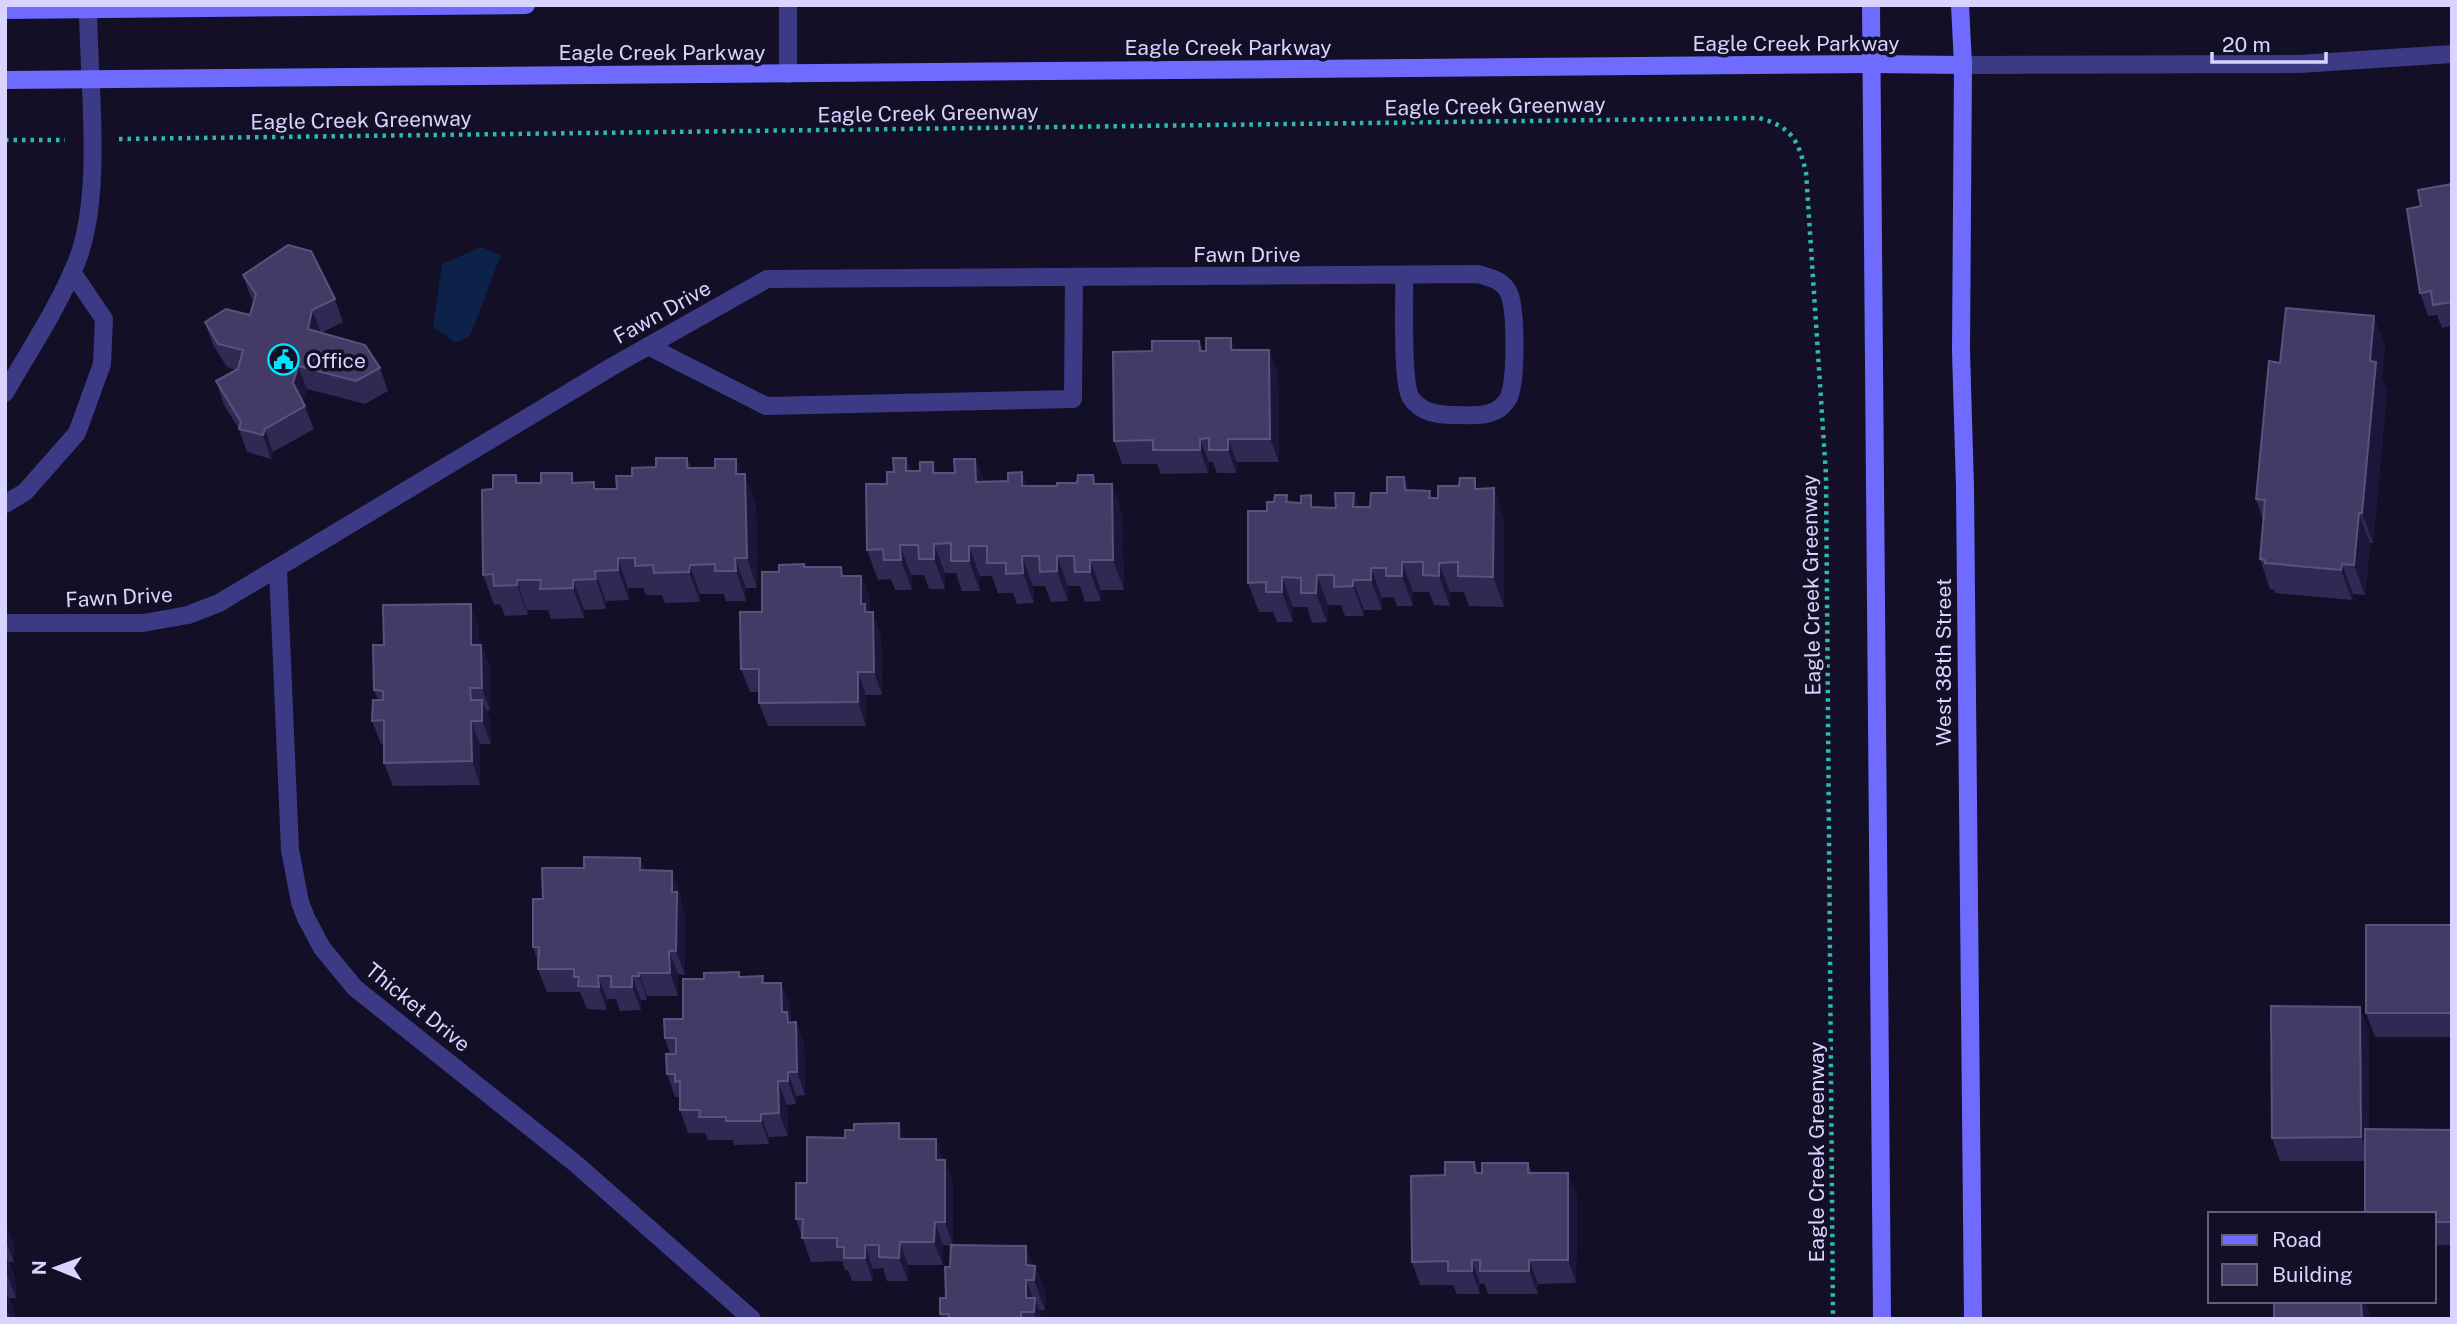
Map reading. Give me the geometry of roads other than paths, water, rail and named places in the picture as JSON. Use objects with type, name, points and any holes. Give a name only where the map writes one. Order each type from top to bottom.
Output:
[{"type":"main road","points":[[5,10],[526,5]]},
{"type":"main road","points":[[1871,5],[1882,1319]]},
{"type":"main road","name":"West 38th Street","points":[[1960,5],[1963,65],[1961,351],[1965,488],[1973,1319]]},
{"type":"main road","name":"Eagle Creek Parkway","points":[[5,80],[1963,65]]},
{"type":"street","points":[[788,74],[789,5]]},
{"type":"street","points":[[5,393],[72,272],[84,238],[89,213],[92,139],[88,8]]},
{"type":"street","name":"Eagle Creek Parkway","points":[[1963,65],[2299,64],[2452,54]]},
{"type":"street","points":[[5,504],[25,492],[77,433],[102,364],[104,319],[72,272]]},
{"type":"street","name":"Fawn Drive","points":[[5,623],[143,623],[177,618],[219,603],[648,346],[766,279],[1478,274],[1497,279],[1508,292],[1513,310],[1513,380],[1508,398],[1497,410],[1479,414],[1440,415],[1423,410],[1410,398],[1406,380],[1404,276]]},
{"type":"street","points":[[648,346],[766,406],[1073,398],[1074,278]]},
{"type":"street","name":"Thicket Drive","points":[[278,569],[290,850],[300,902],[322,948],[355,988],[576,1164],[752,1319]]},
{"type":"water","points":[[481,247],[501,255],[470,336],[456,343],[433,327],[442,264]]},
{"type":"place","name":"Office","points":[[283,360]]}]
